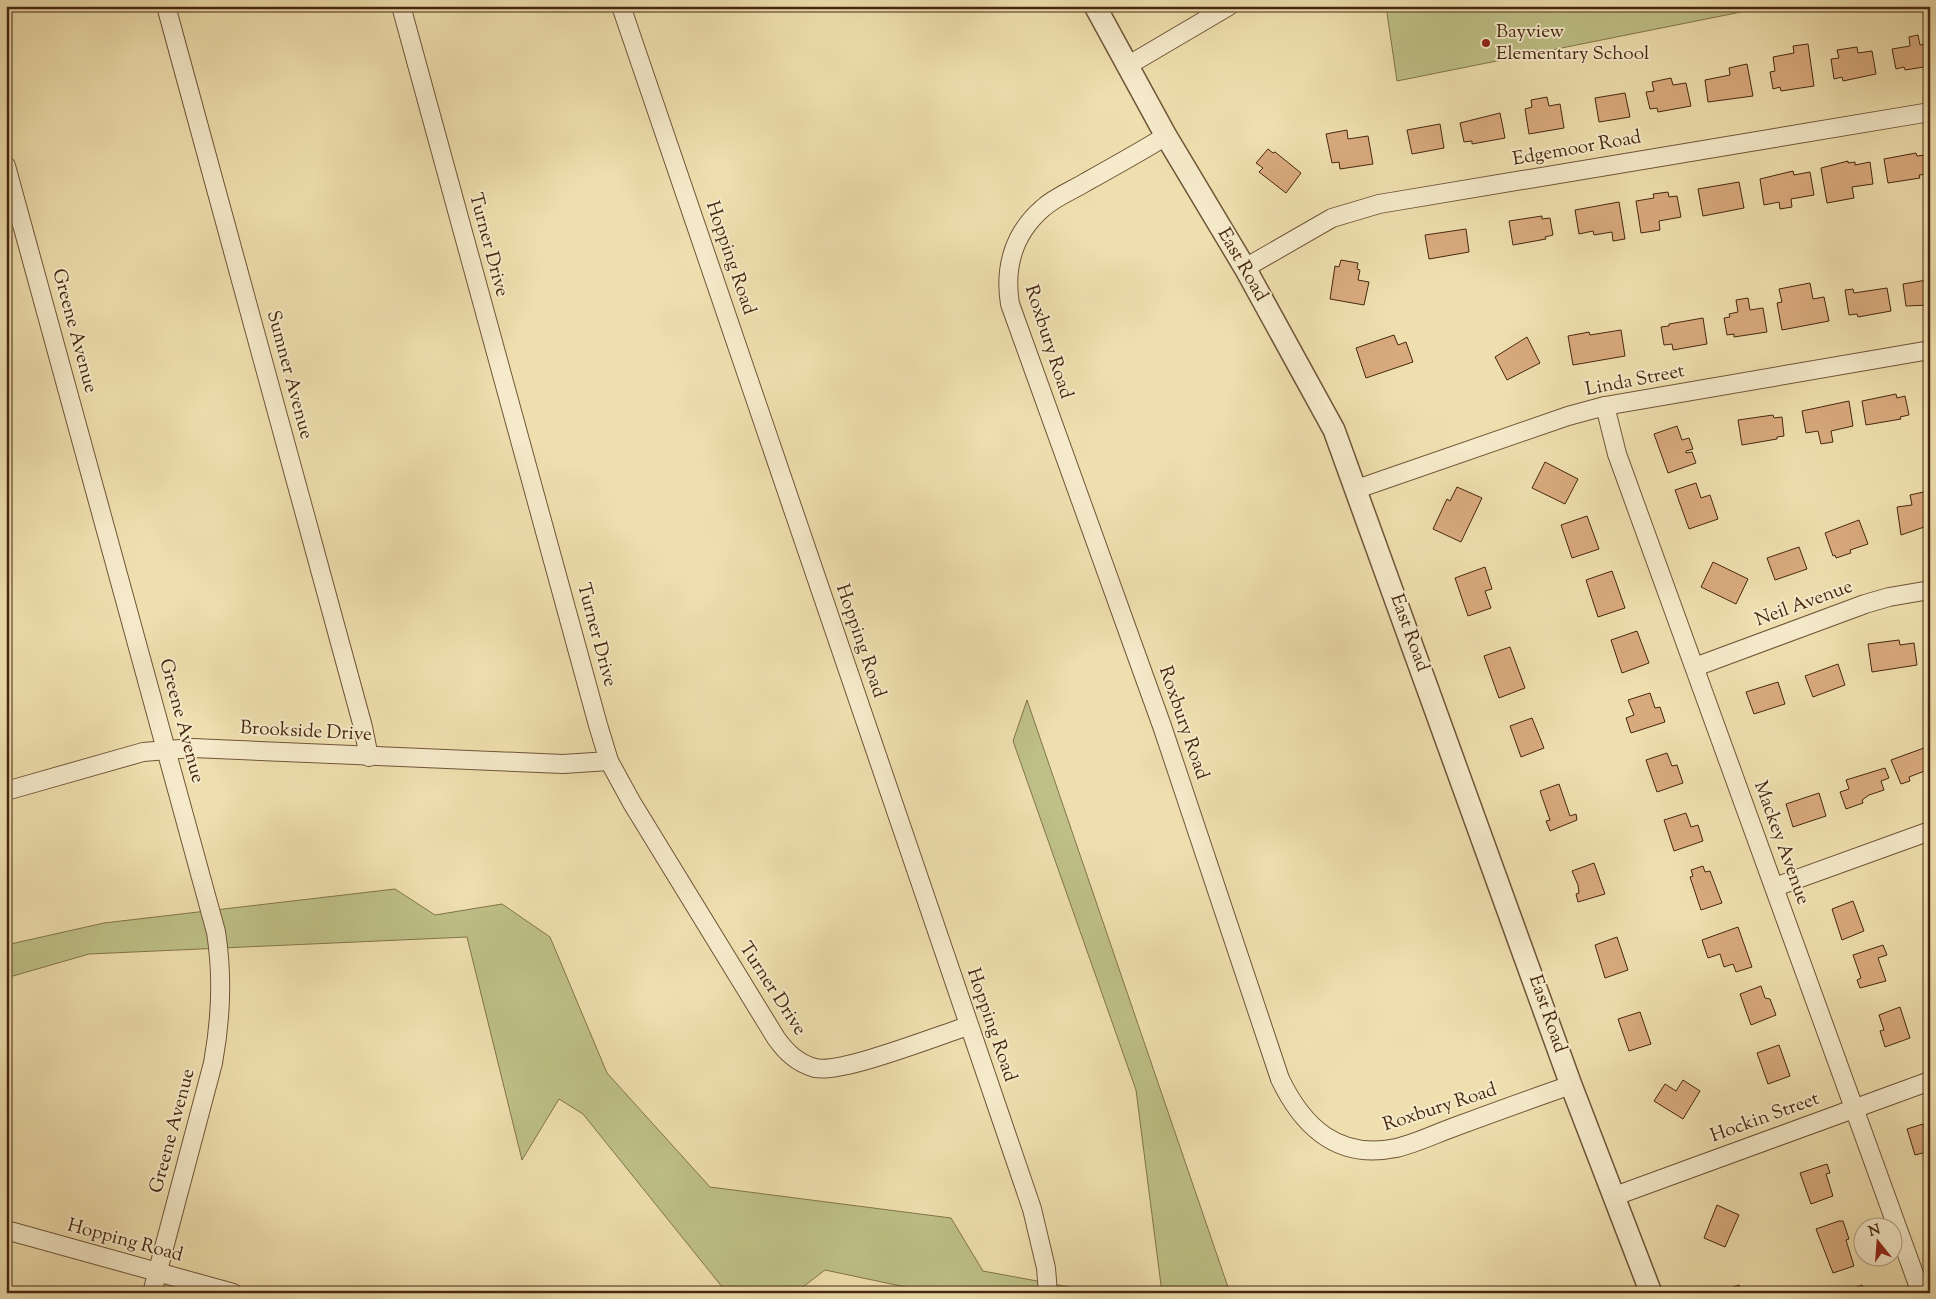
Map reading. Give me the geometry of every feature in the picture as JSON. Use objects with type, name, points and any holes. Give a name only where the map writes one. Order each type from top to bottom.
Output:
[{"type":"street","name":"Sumner Avenue","points":[[166,6],[315,547],[369,756]]},
{"type":"street","name":"Turner Drive","points":[[401,6],[609,761],[776,1038],[792,1057],[816,1068],[841,1067],[968,1026]]},
{"type":"street","name":"Hopping Road","points":[[621,6],[1032,1209],[1046,1268],[1048,1293]]},
{"type":"street","name":"East Road","points":[[1095,6],[1166,136],[1245,268],[1334,430],[1357,489],[1571,1084],[1651,1293]]},
{"type":"street","points":[[1128,66],[1229,6]]},
{"type":"street","name":"Edgemoor Road","points":[[1245,268],[1332,218],[1379,204],[1930,112]]},
{"type":"street","name":"Roxbury Road","points":[[1166,136],[1044,207],[1028,224],[1017,241],[1010,263],[1007,284],[1010,304],[1162,726],[1280,1079],[1292,1103],[1322,1136],[1341,1145],[1364,1150],[1398,1147],[1571,1084]]},
{"type":"street","name":"Greene Avenue","points":[[6,166],[216,932],[220,961],[221,998],[213,1063],[152,1293]]},
{"type":"street","name":"Linda Street","points":[[1357,489],[1568,416],[1605,406],[1930,350]]},
{"type":"street","name":"Mackey Avenue","points":[[1605,406],[1617,454],[1921,1293]]},
{"type":"street","name":"Neil Avenue","points":[[1695,667],[1865,604],[1889,597],[1930,590]]},
{"type":"street","name":"Brookside Drive","points":[[6,791],[143,752],[193,748],[563,764],[609,761]]},
{"type":"street","points":[[1774,887],[1930,831]]},
{"type":"street","name":"Hockin Street","points":[[1615,1196],[1930,1081]]},
{"type":"street","name":"Hopping Road","points":[[6,1230],[233,1293]]},
{"type":"green space","name":"Bayview Elementary School","points":[[1386,6],[1771,6],[1397,81]]},
{"type":"green space","points":[[1027,700],[1230,1293],[1162,1293],[1136,1090],[1013,741]]},
{"type":"green space","points":[[395,889],[435,915],[502,904],[550,937],[607,1073],[710,1187],[951,1218],[983,1271],[1102,1293],[934,1293],[825,1270],[795,1293],[727,1293],[583,1114],[559,1099],[522,1160],[467,937],[89,954],[6,978],[6,945],[104,923]]},
{"type":"building","points":[[1918,35],[1920,45],[1930,43],[1930,66],[1905,70],[1904,67],[1896,69],[1892,49],[1910,46],[1909,37]]},
{"type":"building","points":[[1808,44],[1814,86],[1781,91],[1780,87],[1773,89],[1770,72],[1775,71],[1773,57],[1794,53],[1793,46]]},
{"type":"building","points":[[1857,47],[1858,53],[1872,51],[1876,74],[1843,81],[1842,77],[1834,79],[1831,59],[1839,58],[1837,50]]},
{"type":"building","points":[[1747,64],[1753,96],[1708,102],[1705,80],[1730,75],[1729,68]]},
{"type":"building","points":[[1671,78],[1673,85],[1686,83],[1691,106],[1658,112],[1657,108],[1650,109],[1646,92],[1654,91],[1652,82]]},
{"type":"building","points":[[1625,93],[1630,117],[1599,122],[1595,98]]},
{"type":"building","points":[[1547,97],[1549,106],[1560,104],[1564,128],[1529,134],[1525,109],[1532,107],[1531,100]]},
{"type":"building","points":[[1500,113],[1505,138],[1472,144],[1472,141],[1464,142],[1460,123]]},
{"type":"building","points":[[1440,124],[1444,148],[1412,154],[1407,130]]},
{"type":"building","points":[[1347,130],[1348,139],[1368,136],[1373,164],[1340,169],[1339,162],[1332,163],[1326,134]]},
{"type":"building","points":[[1268,149],[1273,153],[1275,152],[1301,173],[1286,193],[1259,172],[1263,168],[1256,163]]},
{"type":"building","points":[[1916,153],[1917,156],[1925,155],[1929,174],[1919,175],[1920,178],[1888,183],[1884,159]]},
{"type":"building","points":[[1848,161],[1848,163],[1855,162],[1855,165],[1870,162],[1873,184],[1852,187],[1854,198],[1827,203],[1821,168]]},
{"type":"building","points":[[1793,171],[1794,175],[1810,172],[1814,195],[1791,199],[1792,207],[1780,209],[1779,202],[1764,205],[1760,179]]},
{"type":"building","points":[[1739,182],[1744,208],[1703,216],[1698,189]]},
{"type":"building","points":[[1668,192],[1669,197],[1677,196],[1681,217],[1659,221],[1660,230],[1641,233],[1636,201],[1654,198],[1653,194]]},
{"type":"building","points":[[1619,202],[1625,239],[1613,241],[1612,232],[1594,235],[1593,231],[1579,234],[1575,210]]},
{"type":"building","points":[[1542,216],[1542,219],[1550,218],[1553,235],[1545,237],[1546,239],[1513,245],[1509,221]]},
{"type":"building","points":[[1466,229],[1469,252],[1429,259],[1425,235]]},
{"type":"building","points":[[1341,260],[1358,263],[1357,269],[1360,270],[1358,280],[1369,282],[1364,305],[1330,299],[1335,266],[1339,267]]},
{"type":"building","points":[[1926,274],[1930,274],[1930,305],[1906,306],[1903,284],[1927,280]]},
{"type":"building","points":[[1810,283],[1813,299],[1824,297],[1829,321],[1782,330],[1777,303],[1782,302],[1779,289]]},
{"type":"building","points":[[1887,288],[1891,311],[1858,317],[1857,314],[1849,315],[1845,290],[1853,289],[1854,293]]},
{"type":"building","points":[[1748,298],[1750,310],[1763,308],[1767,332],[1734,337],[1734,334],[1727,335],[1724,318],[1730,317],[1729,314],[1738,312],[1736,300]]},
{"type":"building","points":[[1703,318],[1707,344],[1673,350],[1672,344],[1664,345],[1661,327]]},
{"type":"building","points":[[1621,330],[1625,356],[1573,365],[1568,336],[1589,332],[1590,335]]},
{"type":"building","points":[[1394,335],[1398,345],[1406,342],[1413,362],[1366,378],[1356,348]]},
{"type":"building","points":[[1527,337],[1540,363],[1507,380],[1495,357]]},
{"type":"building","points":[[1896,394],[1897,398],[1905,396],[1909,415],[1900,417],[1901,419],[1866,425],[1862,401]]},
{"type":"building","points":[[1849,401],[1853,426],[1831,431],[1833,442],[1821,444],[1818,431],[1806,433],[1802,411]]},
{"type":"building","points":[[1773,415],[1774,418],[1782,417],[1784,436],[1742,445],[1738,420]]},
{"type":"building","points":[[1677,426],[1682,440],[1689,438],[1693,449],[1686,451],[1686,453],[1692,452],[1696,463],[1668,473],[1654,434]]},
{"type":"building","points":[[1545,462],[1578,479],[1565,504],[1532,488]]},
{"type":"building","points":[[1696,483],[1701,498],[1710,495],[1718,519],[1689,529],[1675,490]]},
{"type":"building","points":[[1457,487],[1482,498],[1461,542],[1433,529],[1447,499],[1450,501]]},
{"type":"building","points":[[1928,491],[1930,525],[1901,535],[1897,507],[1912,505],[1910,495]]},
{"type":"building","points":[[1587,516],[1599,549],[1572,558],[1561,525]]},
{"type":"building","points":[[1859,520],[1868,544],[1850,550],[1851,553],[1836,558],[1835,555],[1833,556],[1825,533]]},
{"type":"building","points":[[1799,547],[1807,569],[1775,580],[1767,558]]},
{"type":"building","points":[[1713,562],[1748,579],[1736,604],[1701,587]]},
{"type":"building","points":[[1485,567],[1492,589],[1485,591],[1491,608],[1468,616],[1455,578]]},
{"type":"building","points":[[1612,571],[1625,608],[1598,617],[1586,580]]},
{"type":"building","points":[[1637,631],[1649,663],[1622,673],[1611,640]]},
{"type":"building","points":[[1899,640],[1900,645],[1914,643],[1917,665],[1872,672],[1868,644]]},
{"type":"building","points":[[1510,647],[1525,688],[1499,698],[1484,656]]},
{"type":"building","points":[[1838,664],[1845,685],[1813,697],[1805,676]]},
{"type":"building","points":[[1778,682],[1785,704],[1754,714],[1746,692]]},
{"type":"building","points":[[1650,693],[1655,708],[1660,707],[1665,722],[1631,733],[1626,718],[1634,715],[1628,700]]},
{"type":"building","points":[[1532,718],[1544,748],[1521,757],[1510,726]]},
{"type":"building","points":[[1924,748],[1930,769],[1909,777],[1910,781],[1901,784],[1891,760]]},
{"type":"building","points":[[1667,753],[1672,766],[1677,765],[1683,783],[1657,792],[1646,760]]},
{"type":"building","points":[[1885,768],[1889,778],[1881,781],[1884,790],[1869,795],[1862,800],[1863,803],[1846,809],[1840,792],[1849,789],[1846,780]]},
{"type":"building","points":[[1559,784],[1570,816],[1576,814],[1577,820],[1550,831],[1546,821],[1550,820],[1540,791]]},
{"type":"building","points":[[1819,793],[1826,816],[1793,827],[1786,804]]},
{"type":"building","points":[[1686,813],[1691,827],[1698,825],[1703,841],[1674,851],[1664,820]]},
{"type":"building","points":[[1594,863],[1605,894],[1578,902],[1576,894],[1579,893],[1578,885],[1572,871]]},
{"type":"building","points":[[1703,866],[1705,872],[1710,871],[1722,903],[1701,910],[1690,877],[1693,876],[1691,870]]},
{"type":"building","points":[[1853,901],[1864,931],[1842,940],[1832,909]]},
{"type":"building","points":[[1738,927],[1752,967],[1736,972],[1733,964],[1724,967],[1720,954],[1708,958],[1702,940]]},
{"type":"building","points":[[1617,937],[1628,970],[1605,978],[1595,945]]},
{"type":"building","points":[[1883,945],[1887,955],[1878,958],[1886,981],[1860,988],[1857,980],[1861,978],[1853,955]]},
{"type":"building","points":[[1761,986],[1765,998],[1770,999],[1776,1015],[1751,1025],[1740,994]]},
{"type":"building","points":[[1900,1007],[1910,1038],[1885,1047],[1880,1031],[1884,1030],[1879,1015]]},
{"type":"building","points":[[1640,1012],[1651,1044],[1629,1051],[1618,1019]]},
{"type":"building","points":[[1779,1045],[1790,1076],[1768,1084],[1757,1053]]},
{"type":"building","points":[[1683,1080],[1700,1091],[1683,1119],[1654,1101],[1665,1084],[1676,1091]]},
{"type":"building","points":[[1923,1124],[1924,1128],[1930,1126],[1930,1161],[1927,1152],[1915,1155],[1907,1129]]},
{"type":"building","points":[[1827,1164],[1830,1173],[1826,1174],[1833,1196],[1811,1204],[1800,1173]]},
{"type":"building","points":[[1717,1205],[1739,1215],[1725,1247],[1704,1238]]},
{"type":"building","points":[[1843,1221],[1849,1239],[1846,1240],[1854,1266],[1833,1273],[1816,1229]]},
{"type":"building","points":[[1739,1285],[1742,1293],[1716,1293]]},
{"type":"building","points":[[1862,1285],[1865,1293],[1839,1293]]},
{"type":"place","name":"Bayview Elementary School","points":[[1486,43]]}]
